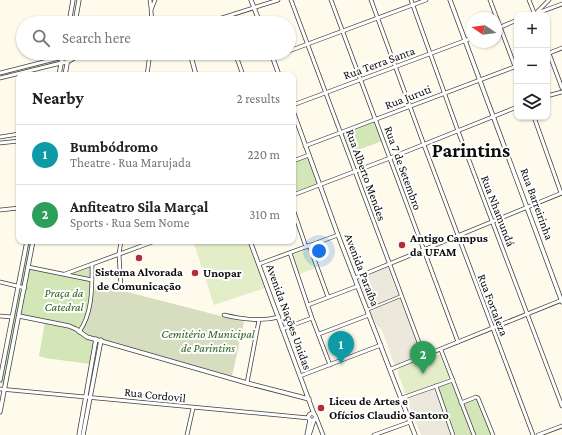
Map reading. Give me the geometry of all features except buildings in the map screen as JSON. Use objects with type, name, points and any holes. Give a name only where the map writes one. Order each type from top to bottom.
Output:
[{"type":"street","points":[[70,16],[73,0]]},
{"type":"street","points":[[76,16],[79,0]]},
{"type":"street","points":[[150,0],[151,16]]},
{"type":"street","points":[[151,10],[156,0]]},
{"type":"street","points":[[251,0],[257,16]]},
{"type":"street","points":[[228,16],[278,0]]},
{"type":"street","name":"Rua Alberto Mendes","points":[[291,0],[424,356]]},
{"type":"street","name":"Rua 7 de Setembro","points":[[331,0],[458,342]]},
{"type":"street","name":"Rua Fortaleza","points":[[371,0],[492,329],[533,435]]},
{"type":"street","name":"Rua Nhamundá","points":[[411,0],[458,131],[562,406]]},
{"type":"street","points":[[296,48],[426,0]]},
{"type":"street","name":"Rua Barreirinha","points":[[450,0],[466,40]]},
{"type":"street","points":[[490,0],[494,12]]},
{"type":"street","points":[[529,0],[533,12]]},
{"type":"street","points":[[536,12],[549,0]]},
{"type":"street","points":[[540,12],[562,4]]},
{"type":"street","points":[[502,27],[514,21]]},
{"type":"street","points":[[502,33],[514,61]]},
{"type":"street","name":"Rua Terra Santa","points":[[296,104],[466,40]]},
{"type":"street","name":"Rua Barreirinha","points":[[469,48],[562,301]]},
{"type":"street","points":[[550,53],[562,48]]},
{"type":"street","points":[[550,59],[562,88]]},
{"type":"street","points":[[0,73],[46,60]]},
{"type":"street","points":[[60,72],[62,60]]},
{"type":"street","points":[[24,72],[71,60]]},
{"type":"street","points":[[147,72],[149,60]]},
{"type":"street","points":[[192,60],[195,72]]},
{"type":"street","points":[[238,60],[242,72]]},
{"type":"street","points":[[274,60],[278,72]]},
{"type":"street","points":[[65,72],[67,62]]},
{"type":"street","name":"Rua Juruti","points":[[306,146],[514,67]]},
{"type":"street","points":[[0,78],[16,74]]},
{"type":"street","points":[[550,95],[562,92]]},
{"type":"street","points":[[296,194],[424,145],[514,108]]},
{"type":"street","name":"Avenida Paraíba","points":[[296,119],[338,235],[415,435]]},
{"type":"street","points":[[355,278],[562,193],[535,120]]},
{"type":"street","points":[[0,137],[16,134]]},
{"type":"street","points":[[5,136],[6,142]]},
{"type":"street","points":[[0,143],[16,141]]},
{"type":"street","points":[[296,160],[309,155]]},
{"type":"street","points":[[0,210],[16,208]]},
{"type":"street","points":[[296,216],[328,296]]},
{"type":"street","points":[[259,264],[338,235]]},
{"type":"street","points":[[0,380],[26,244]]},
{"type":"street","points":[[0,412],[2,389],[25,288],[32,244]]},
{"type":"street","points":[[121,244],[119,254],[121,288]]},
{"type":"street","points":[[65,274],[147,244]]},
{"type":"street","name":"Avenida Nações Unidas","points":[[251,244],[309,399],[312,417]]},
{"type":"street","points":[[290,253],[330,365]]},
{"type":"street","points":[[79,332],[90,303],[92,264]]},
{"type":"street","points":[[28,267],[92,280]]},
{"type":"street","points":[[0,282],[25,288]]},
{"type":"street","points":[[308,305],[328,296],[358,286]]},
{"type":"street","points":[[367,310],[401,296]]},
{"type":"street","points":[[391,370],[562,301]]},
{"type":"street","points":[[224,315],[243,319],[259,320],[279,318]]},
{"type":"street","points":[[319,334],[369,315]]},
{"type":"street","points":[[0,316],[12,317]]},
{"type":"street","points":[[19,316],[69,326],[84,336],[247,383],[309,399]]},
{"type":"street","points":[[282,329],[312,318]]},
{"type":"street","points":[[247,383],[259,320]]},
{"type":"street","points":[[78,435],[96,339]]},
{"type":"street","points":[[83,435],[100,340]]},
{"type":"street","points":[[300,376],[381,345]]},
{"type":"street","points":[[441,350],[474,435]]},
{"type":"street","points":[[402,398],[453,380]]},
{"type":"street","points":[[436,386],[453,435]]},
{"type":"street","name":"Rua Cordovil","points":[[2,389],[193,408],[312,417]]},
{"type":"street","points":[[461,403],[478,398],[493,435]]},
{"type":"street","points":[[187,435],[193,408]]},
{"type":"street","points":[[308,435],[312,417]]},
{"type":"street","points":[[312,417],[323,435]]},
{"type":"street","points":[[374,435],[410,422]]},
{"type":"street","points":[[538,435],[562,426]]},
{"type":"green space","points":[[54,60],[62,60],[61,63],[24,72],[16,72],[16,74],[0,78],[0,74]]},
{"type":"green space","points":[[375,121],[382,141],[350,153],[342,133]]},
{"type":"green space","points":[[308,157],[317,184],[296,191],[296,162]]},
{"type":"green space","points":[[27,244],[30,244],[23,285],[20,285]]},
{"type":"green space","points":[[194,244],[248,244],[265,288],[214,305]]},
{"type":"green space","points":[[308,249],[316,268],[299,274],[292,255]]},
{"type":"green space","name":"Praça da Catedral","points":[[91,264],[92,293],[85,319],[79,332],[95,339],[90,364],[39,356],[45,322],[19,317],[28,267],[65,275]]},
{"type":"green space","name":"Cemitério Municipal de Parintins","points":[[96,284],[244,322],[232,376],[82,333]]},
{"type":"green space","points":[[19,292],[22,292],[4,385],[1,384]]},
{"type":"green space","points":[[436,354],[440,355],[449,376],[447,380],[408,394],[405,393],[398,373],[399,368]]},
{"type":"green space","points":[[451,383],[461,405],[477,399],[491,435],[456,435],[438,387]]},
{"type":"shaded area","points":[[387,266],[421,354],[395,366],[382,330],[374,323],[358,279]]},
{"type":"shaded area","points":[[434,389],[451,435],[421,435],[407,399]]},
{"type":"place","name":"Antigo Campus da UFAM","points":[[402,245]]},
{"type":"place","name":"Sistema Alvorada de Comunicação","points":[[139,258]]},
{"type":"place","name":"Unopar","points":[[195,273]]},
{"type":"place","name":"Bumbódromo","points":[[341,364]]},
{"type":"place","name":"Anfiteatro Sila Marçal","points":[[423,374]]},
{"type":"place","name":"Liceu de Artes e Ofícios Claudio Santoro","points":[[321,408]]},
{"type":"district","name":"Parintins","points":[[471,150]]}]
